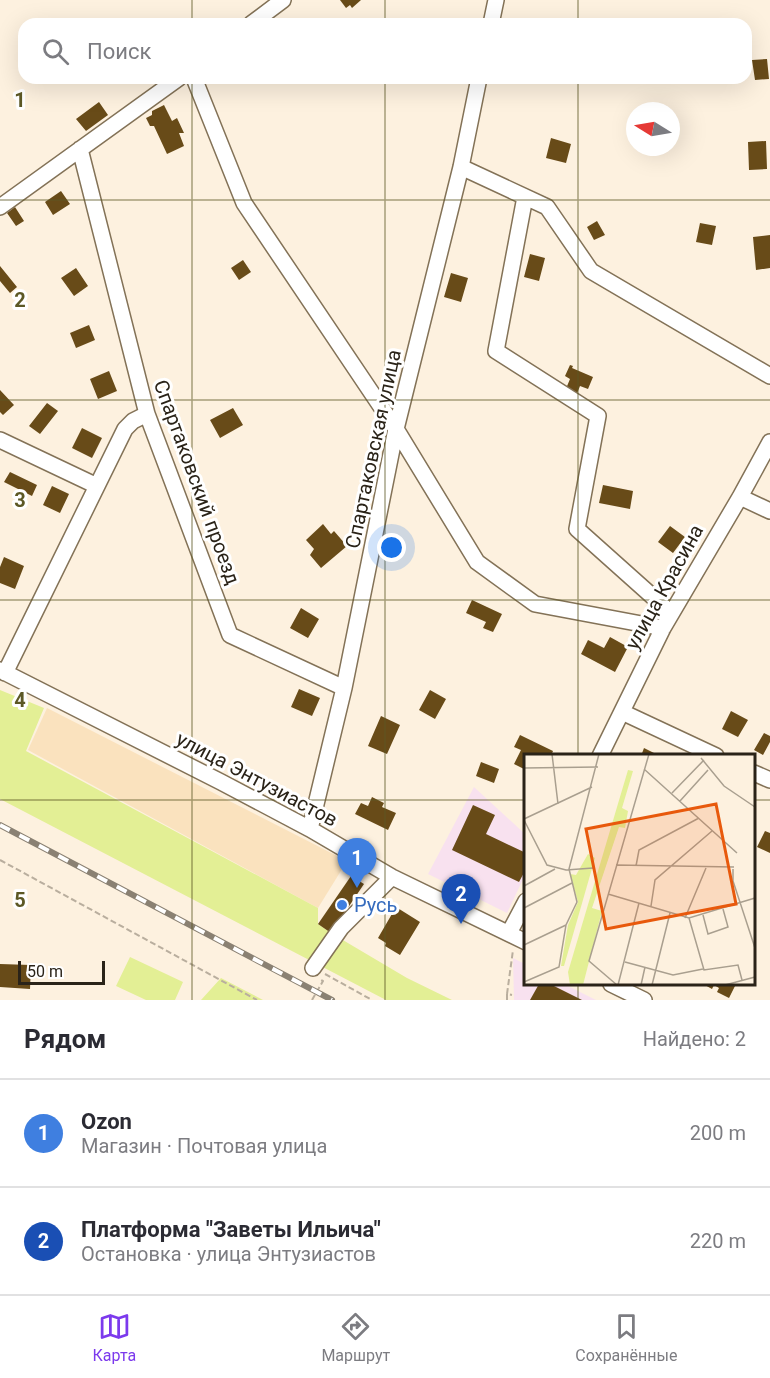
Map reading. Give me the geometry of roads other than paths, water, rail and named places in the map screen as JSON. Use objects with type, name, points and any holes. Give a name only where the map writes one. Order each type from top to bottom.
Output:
[{"type":"street","points":[[260,18],[284,0]]},
{"type":"street","points":[[492,18],[496,0]]},
{"type":"street","points":[[0,207],[171,84]]},
{"type":"street","points":[[196,84],[244,203],[396,429],[477,562],[535,604],[663,628]]},
{"type":"street","name":"Спартаковская улица","points":[[310,829],[344,688],[396,429],[461,167],[478,84]]},
{"type":"street","name":"Спартаковский проезд","points":[[80,149],[147,414],[230,635],[344,688]]},
{"type":"street","points":[[461,167],[547,207],[591,271],[770,376]]},
{"type":"street","points":[[525,197],[496,351],[598,416],[576,529],[671,613]]},
{"type":"street","points":[[3,672],[125,429],[133,421],[147,414]]},
{"type":"street","points":[[0,440],[97,486]]},
{"type":"street","name":"улица Красина","points":[[601,754],[671,613],[770,442]]},
{"type":"street","points":[[740,497],[770,512]]},
{"type":"street","name":"улица Энтузиастов","points":[[3,672],[221,782],[310,829],[392,877],[516,937]]},
{"type":"street","points":[[622,712],[712,754]]},
{"type":"street","points":[[755,774],[770,780]]},
{"type":"street","points":[[313,968],[341,928],[392,877]]},
{"type":"street","points":[[516,937],[524,906]]},
{"type":"street","points":[[613,985],[644,1000]]},
{"type":"railway","points":[[0,825],[332,1000]]},
{"type":"place","name":"Ozon","points":[[357,888]]},
{"type":"place","name":"Русь","points":[[342,905]]},
{"type":"place","name":"Платформа \"Заветы Ильича\"","points":[[461,924]]}]
